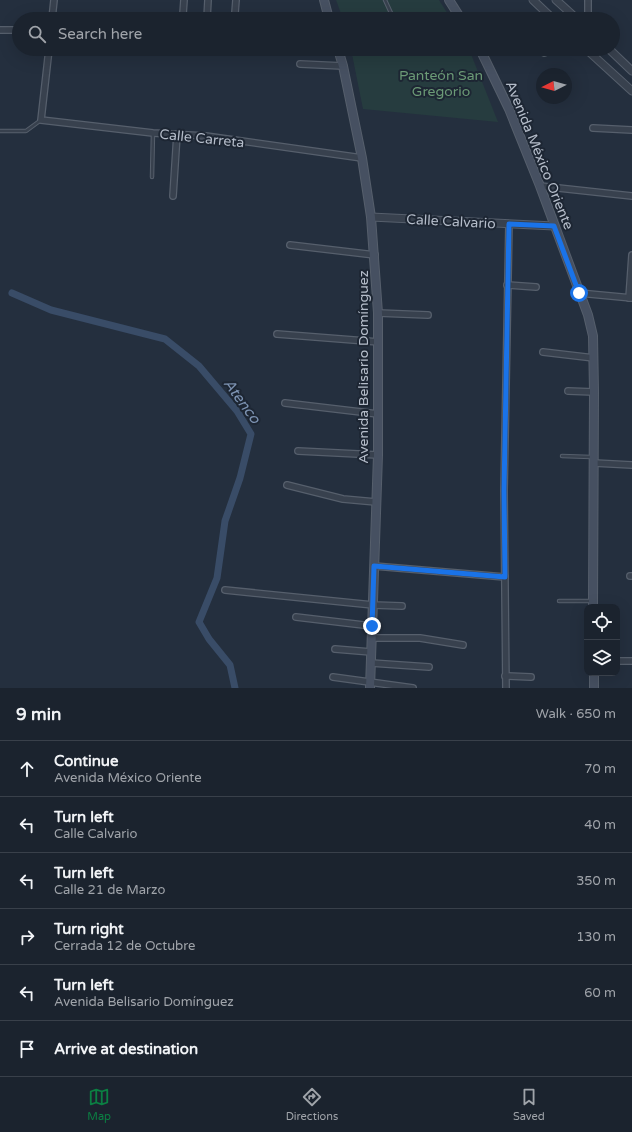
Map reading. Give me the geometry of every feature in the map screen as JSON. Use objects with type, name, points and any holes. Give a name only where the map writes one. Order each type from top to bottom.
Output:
[{"type":"main road","points":[[324,0],[328,12]]},
{"type":"main road","points":[[449,0],[457,12]]},
{"type":"main road","name":"Avenida Belisario Domínguez","points":[[340,56],[362,158],[371,217],[375,254],[378,313],[378,455],[371,685]]},
{"type":"main road","name":"Avenida México Oriente","points":[[483,56],[509,109],[540,186],[591,326],[594,358],[593,604]]},
{"type":"main road","points":[[594,676],[594,688]]},
{"type":"street","points":[[53,12],[54,0]]},
{"type":"street","points":[[183,12],[184,0]]},
{"type":"street","points":[[208,0],[208,12]]},
{"type":"street","points":[[235,12],[236,0]]},
{"type":"street","points":[[533,0],[546,12]]},
{"type":"street","points":[[556,0],[569,12]]},
{"type":"street","points":[[588,0],[588,12]]},
{"type":"street","points":[[0,30],[12,30]]},
{"type":"street","points":[[41,120],[48,56]]},
{"type":"street","points":[[594,56],[632,91]]},
{"type":"street","points":[[616,56],[632,71]]},
{"type":"street","points":[[300,64],[343,66]]},
{"type":"street","name":"Calle Carreta","points":[[41,120],[152,133],[206,136],[362,158]]},
{"type":"street","points":[[593,128],[632,130]]},
{"type":"street","points":[[173,196],[176,134]]},
{"type":"street","points":[[540,186],[632,196]]},
{"type":"street","name":"Calle Calvario","points":[[371,217],[554,226]]},
{"type":"street","points":[[506,688],[504,491],[509,224]]},
{"type":"street","points":[[290,245],[375,254]]},
{"type":"street","points":[[579,293],[631,298],[632,255]]},
{"type":"street","points":[[508,285],[536,287]]},
{"type":"street","points":[[378,313],[428,315]]},
{"type":"street","points":[[276,334],[379,342]]},
{"type":"street","points":[[544,352],[594,358]]},
{"type":"street","points":[[568,391],[594,392]]},
{"type":"street","points":[[285,403],[378,414]]},
{"type":"street","points":[[298,451],[378,455]]},
{"type":"street","points":[[594,460],[632,465]]},
{"type":"street","points":[[288,485],[343,499],[376,502]]},
{"type":"street","points":[[374,566],[505,577]]},
{"type":"street","points":[[225,590],[373,606],[402,606]]},
{"type":"street","points":[[296,617],[372,626]]},
{"type":"street","points":[[372,638],[420,638],[463,645]]},
{"type":"street","points":[[335,649],[371,652]]},
{"type":"street","points":[[620,660],[632,661]]},
{"type":"street","points":[[371,663],[429,667]]},
{"type":"street","points":[[506,676],[531,677]]},
{"type":"street","points":[[333,677],[371,685],[414,688]]},
{"type":"lane","points":[[384,0],[390,12]]},
{"type":"lane","points":[[0,131],[26,131],[41,120]]},
{"type":"lane","points":[[152,133],[152,176]]},
{"type":"lane","points":[[562,456],[594,460]]},
{"type":"lane","points":[[559,601],[593,604]]},
{"type":"green space","points":[[336,0],[439,0],[447,12],[340,12]]},
{"type":"green space","name":"Panteón San Gregorio","points":[[352,56],[472,56],[498,122],[363,109]]},
{"type":"waterway","name":"Atenco","points":[[12,293],[51,310],[165,339],[199,366],[237,411],[251,434],[240,478],[225,521],[217,578],[199,622],[209,639],[230,665],[235,688]]},
{"type":"route","points":[[372,626],[374,566],[505,577],[504,491],[509,224],[554,226],[579,293]]}]
